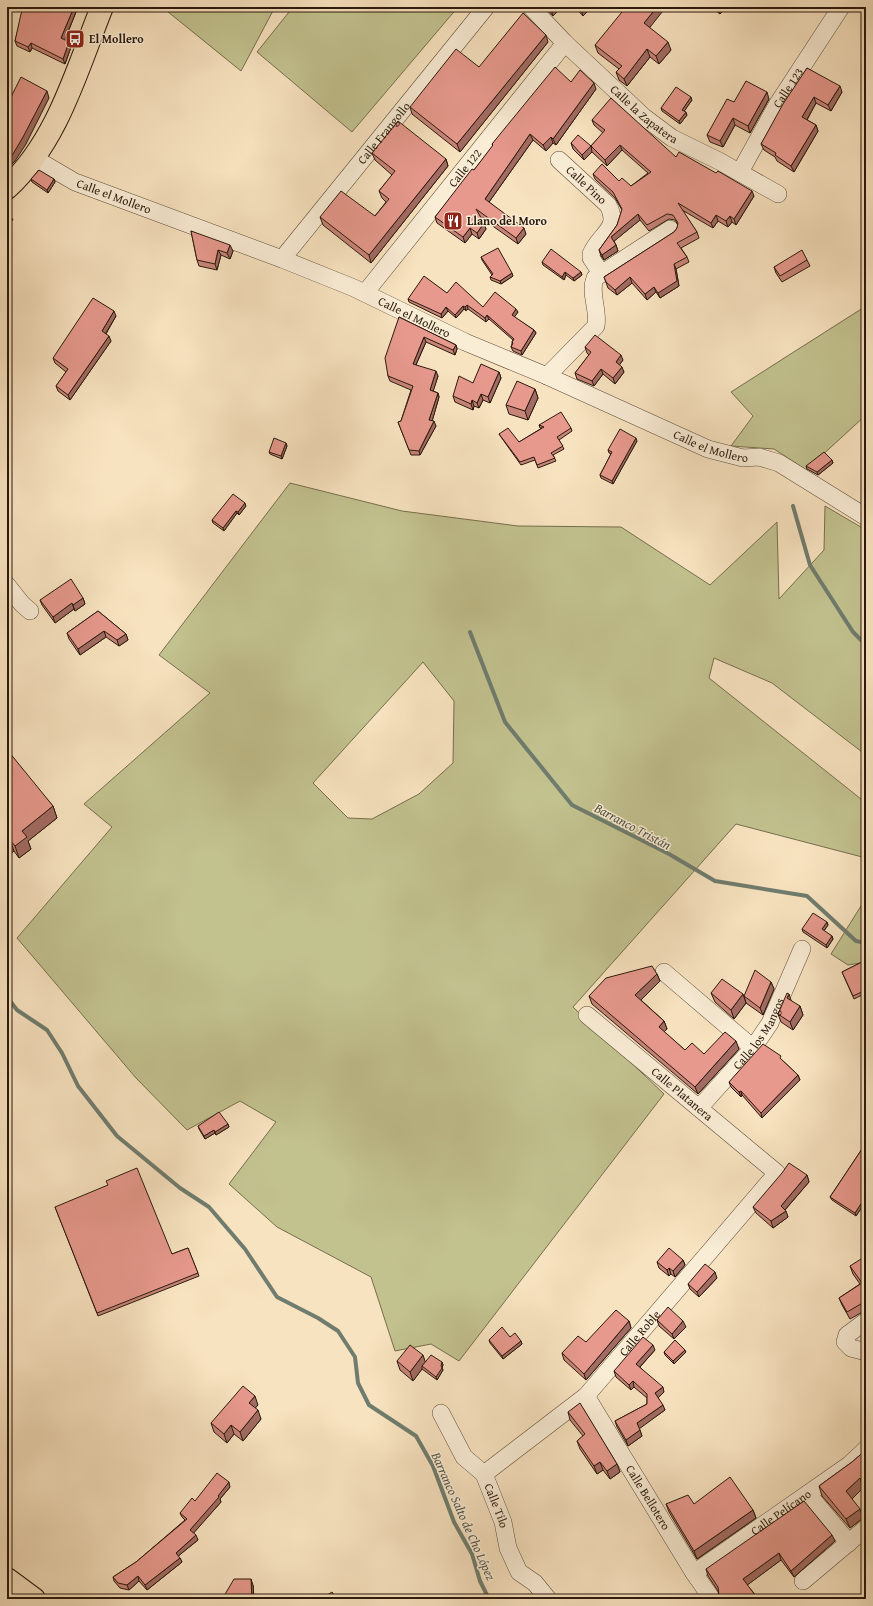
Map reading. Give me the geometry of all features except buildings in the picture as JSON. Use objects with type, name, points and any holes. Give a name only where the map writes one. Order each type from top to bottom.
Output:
[{"type":"main road","points":[[7,188],[22,174],[52,130],[102,7]]},
{"type":"main road","points":[[7,1579],[34,1599]]},
{"type":"street","name":"Calle Frangollo","points":[[282,259],[486,7]]},
{"type":"street","name":"Calle la Zapatera","points":[[531,7],[565,43],[644,117],[666,134],[740,172],[778,194]]},
{"type":"street","name":"Calle 123","points":[[740,172],[777,105],[841,7]]},
{"type":"street","name":"Calle 122","points":[[365,293],[565,43]]},
{"type":"street","name":"Calle el Mollero","points":[[34,158],[75,182],[282,259],[365,293],[465,342],[547,376],[708,449],[743,458],[759,457],[769,459],[794,472],[866,517]]},
{"type":"street","name":"Calle Pino","points":[[559,160],[608,205],[612,212],[613,219],[611,226],[591,254],[591,258],[601,273]]},
{"type":"street","points":[[547,376],[596,326],[597,312],[593,287],[595,278],[670,228]]},
{"type":"street","points":[[7,585],[22,604],[30,611]]},
{"type":"street","name":"Calle los Mangos","points":[[699,1108],[753,1048],[770,1023],[802,949]]},
{"type":"street","points":[[664,972],[753,1048]]},
{"type":"street","name":"Calle Platanera","points":[[588,1015],[777,1173]]},
{"type":"street","name":"Calle Roble","points":[[484,1474],[586,1396],[777,1173]]},
{"type":"street","points":[[866,1321],[847,1335],[845,1342],[851,1348],[866,1352]]},
{"type":"street","name":"Calle Bellotero","points":[[586,1396],[694,1573],[712,1599]]},
{"type":"street","name":"Calle Tilo","points":[[441,1414],[464,1457],[484,1474],[503,1522],[508,1548],[519,1572],[535,1583],[548,1599]]},
{"type":"street","name":"Calle Pelícano","points":[[694,1573],[849,1465],[866,1449]]},
{"type":"street","points":[[808,1494],[849,1543]]},
{"type":"street","points":[[804,1581],[866,1528]]},
{"type":"green space","points":[[162,7],[275,7],[241,71]]},
{"type":"green space","points":[[293,7],[458,7],[352,132],[257,52]]},
{"type":"green space","points":[[866,306],[866,415],[806,470],[774,449],[731,446],[753,416],[731,392]]},
{"type":"green space","points":[[290,483],[402,511],[518,526],[621,527],[710,585],[777,522],[779,599],[824,550],[825,506],[866,530],[866,755],[772,683],[714,658],[709,678],[866,803],[866,858],[736,824],[573,1007],[664,1094],[459,1361],[431,1344],[395,1351],[371,1277],[277,1227],[229,1184],[276,1122],[240,1101],[187,1130],[136,1078],[17,938],[112,827],[84,804],[210,693],[159,655]],"holes":[[[423,662],[454,701],[453,763],[419,794],[372,819],[348,818],[313,783]]]},
{"type":"green space","points":[[866,898],[866,962],[848,965],[831,954]]},
{"type":"green space","points":[[392,1597],[488,1597],[489,1599],[391,1599]]},
{"type":"waterway","points":[[793,506],[810,565],[853,632],[866,645]]},
{"type":"waterway","name":"Barranco Tristán","points":[[470,632],[505,722],[572,805],[669,854],[715,881],[807,896],[856,941],[866,943]]},
{"type":"waterway","name":"Barranco Salto de Cho López","points":[[7,997],[17,1010],[47,1030],[62,1053],[78,1086],[117,1136],[180,1188],[209,1207],[245,1249],[277,1297],[318,1318],[338,1331],[355,1357],[358,1383],[369,1405],[416,1436],[433,1466],[454,1522],[472,1554],[480,1581],[489,1599]]},
{"type":"place","name":"El Mollero","points":[[75,39]]},
{"type":"place","name":"Llano del Moro","points":[[453,221]]}]
